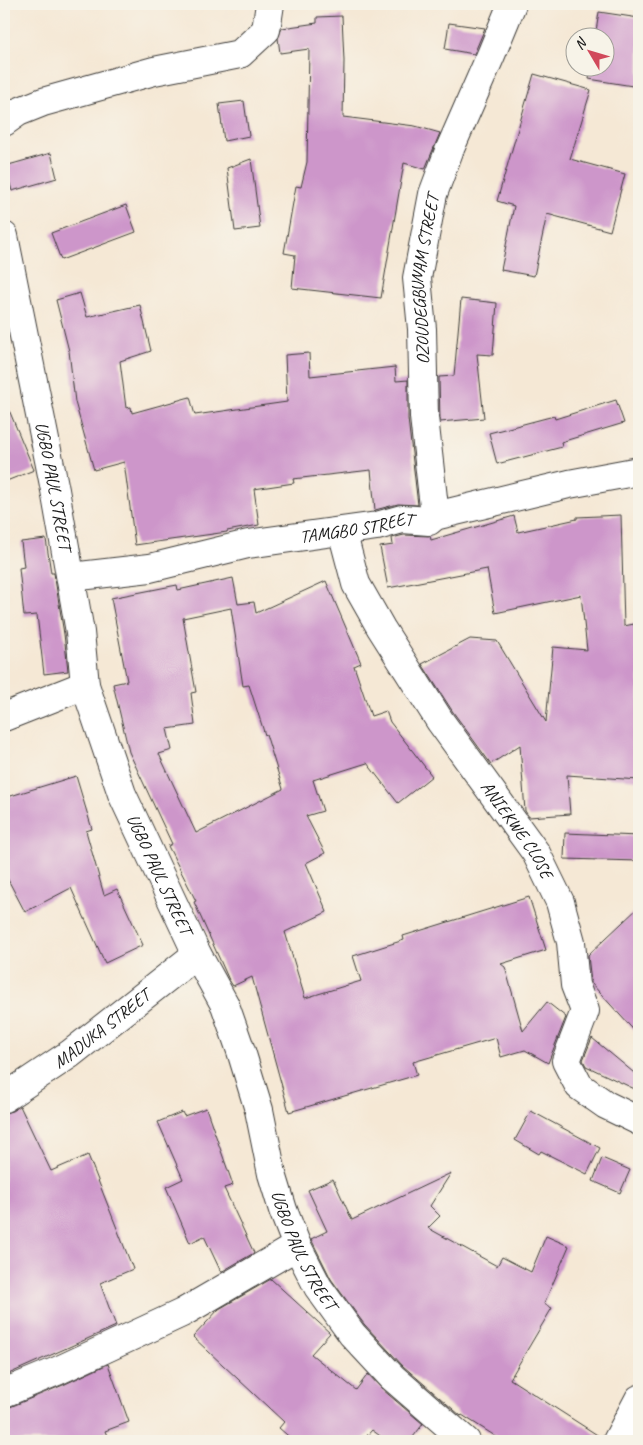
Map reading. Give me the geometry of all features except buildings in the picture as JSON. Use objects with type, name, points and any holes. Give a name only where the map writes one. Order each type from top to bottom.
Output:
[{"type":"street","points":[[4,122],[18,112],[43,102],[154,71],[240,54],[266,30],[270,4]]},
{"type":"street","name":"OZOUDEGBUNAM STREET","points":[[435,516],[424,418],[422,329],[417,278],[433,194],[449,151],[512,4]]},
{"type":"street","name":"UGBO PAUL STREET","points":[[4,236],[56,490],[80,632],[85,685],[122,794],[197,954],[225,1005],[242,1051],[259,1110],[272,1174],[283,1210],[297,1246],[318,1287],[352,1334],[392,1377],[466,1441]]},
{"type":"street","name":"TAMGBO STREET","points":[[71,577],[150,568],[248,544],[377,526],[402,519],[429,521],[435,516],[569,484],[639,471]]},
{"type":"street","name":"ANIEKWE CLOSE","points":[[342,531],[356,584],[381,628],[440,721],[536,852],[560,902],[571,942],[575,985],[585,1011],[566,1061],[579,1086],[606,1105],[639,1122]]},
{"type":"street","points":[[4,717],[85,685]]},
{"type":"street","name":"MADUKA STREET","points":[[4,1098],[70,1054],[197,954]]},
{"type":"street","points":[[4,1393],[57,1371],[182,1313],[297,1246]]},
{"type":"street","points":[[617,1441],[639,1399]]}]
